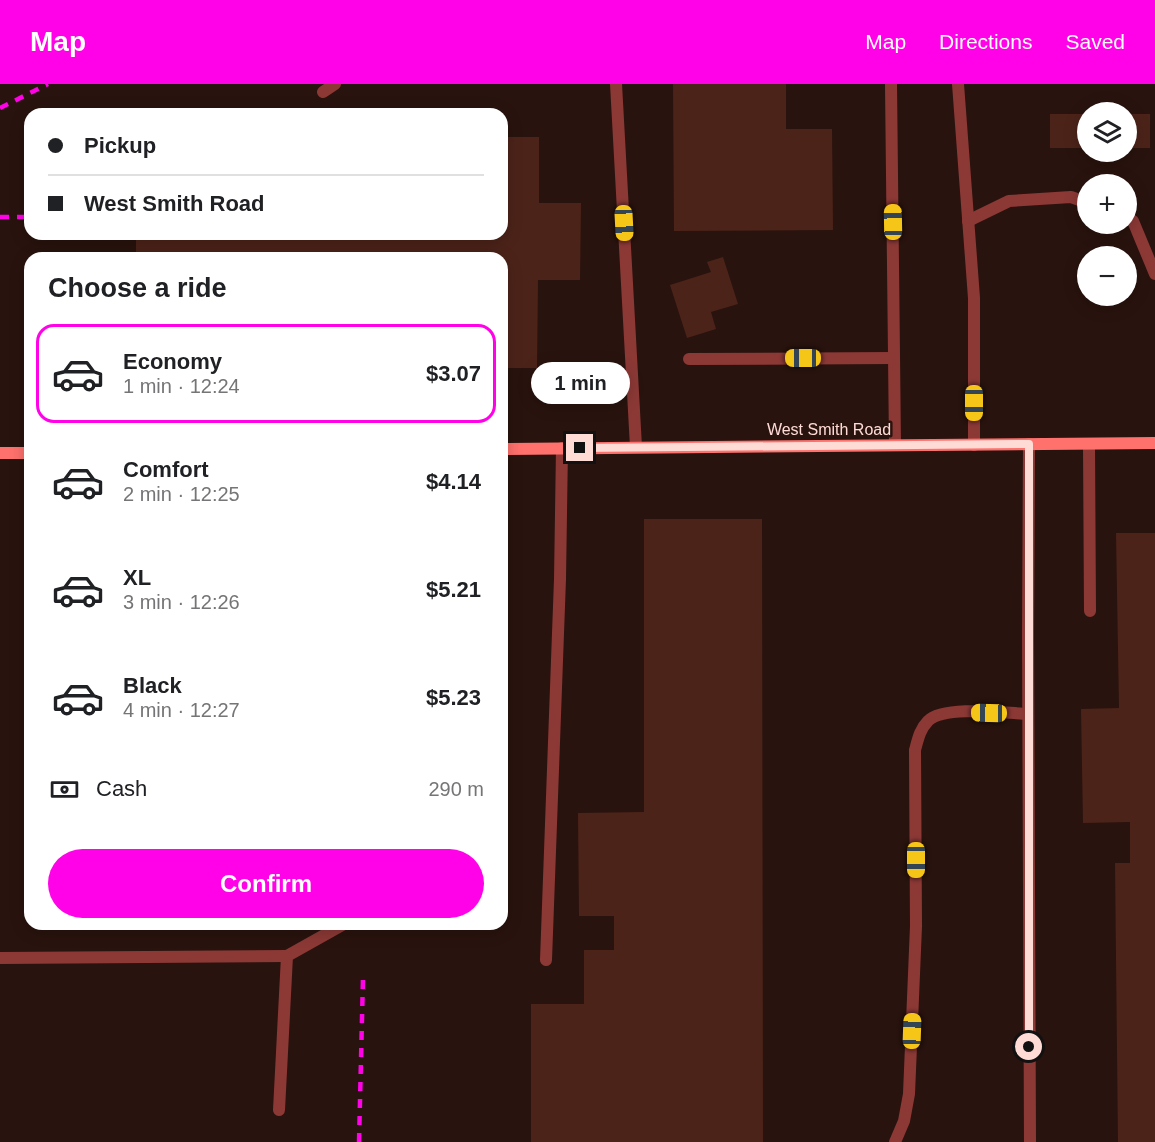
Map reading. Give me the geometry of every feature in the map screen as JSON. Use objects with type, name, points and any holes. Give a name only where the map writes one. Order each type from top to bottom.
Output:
[{"type":"street","name":"West Smith Road","points":[[508,448],[1155,443]]},
{"type":"street","points":[[0,453],[24,453]]},
{"type":"lane","points":[[323,92],[335,84]]},
{"type":"lane","points":[[616,84],[636,447]]},
{"type":"lane","points":[[891,84],[895,445]]},
{"type":"lane","points":[[958,84],[974,298],[974,445]]},
{"type":"lane","points":[[968,221],[1009,201],[1071,197],[1077,199]]},
{"type":"lane","points":[[1137,230],[1155,274]]},
{"type":"lane","points":[[689,358],[894,358]]},
{"type":"lane","points":[[1029,444],[1030,1142]]},
{"type":"lane","points":[[1089,444],[1090,611]]},
{"type":"lane","points":[[546,960],[560,579],[561,448]]},
{"type":"lane","points":[[895,1142],[904,1121],[909,1095],[916,926],[915,750],[921,730],[930,718],[949,712],[1028,714]]},
{"type":"lane","points":[[0,958],[287,956],[333,930]]},
{"type":"lane","points":[[279,1110],[287,956]]},
{"type":"building","points":[[673,84],[786,84],[786,129],[832,129],[833,230],[674,231]]},
{"type":"building","points":[[1050,114],[1077,114],[1077,148],[1050,148]]},
{"type":"building","points":[[1137,114],[1150,114],[1150,148],[1137,148]]},
{"type":"building","points":[[508,137],[539,137],[539,203],[581,203],[580,280],[538,280],[537,368],[508,368],[508,252],[136,252],[136,240],[508,240]]},
{"type":"building","points":[[723,257],[738,304],[711,312],[716,329],[687,338],[670,285],[711,272],[707,262]]},
{"type":"building","points":[[644,519],[762,519],[763,1142],[531,1142],[531,1004],[584,1004],[584,950],[614,950],[614,916],[579,916],[578,813],[644,812]]},
{"type":"building","points":[[1116,533],[1155,533],[1155,1142],[1118,1142],[1115,863],[1130,863],[1130,822],[1083,823],[1081,709],[1119,708]]},
{"type":"railway","points":[[0,108],[48,84]]},
{"type":"railway","points":[[0,217],[24,217]]},
{"type":"railway","points":[[359,1142],[363,977]]},
{"type":"route","points":[[580,448],[1029,444],[1029,1047]]}]
